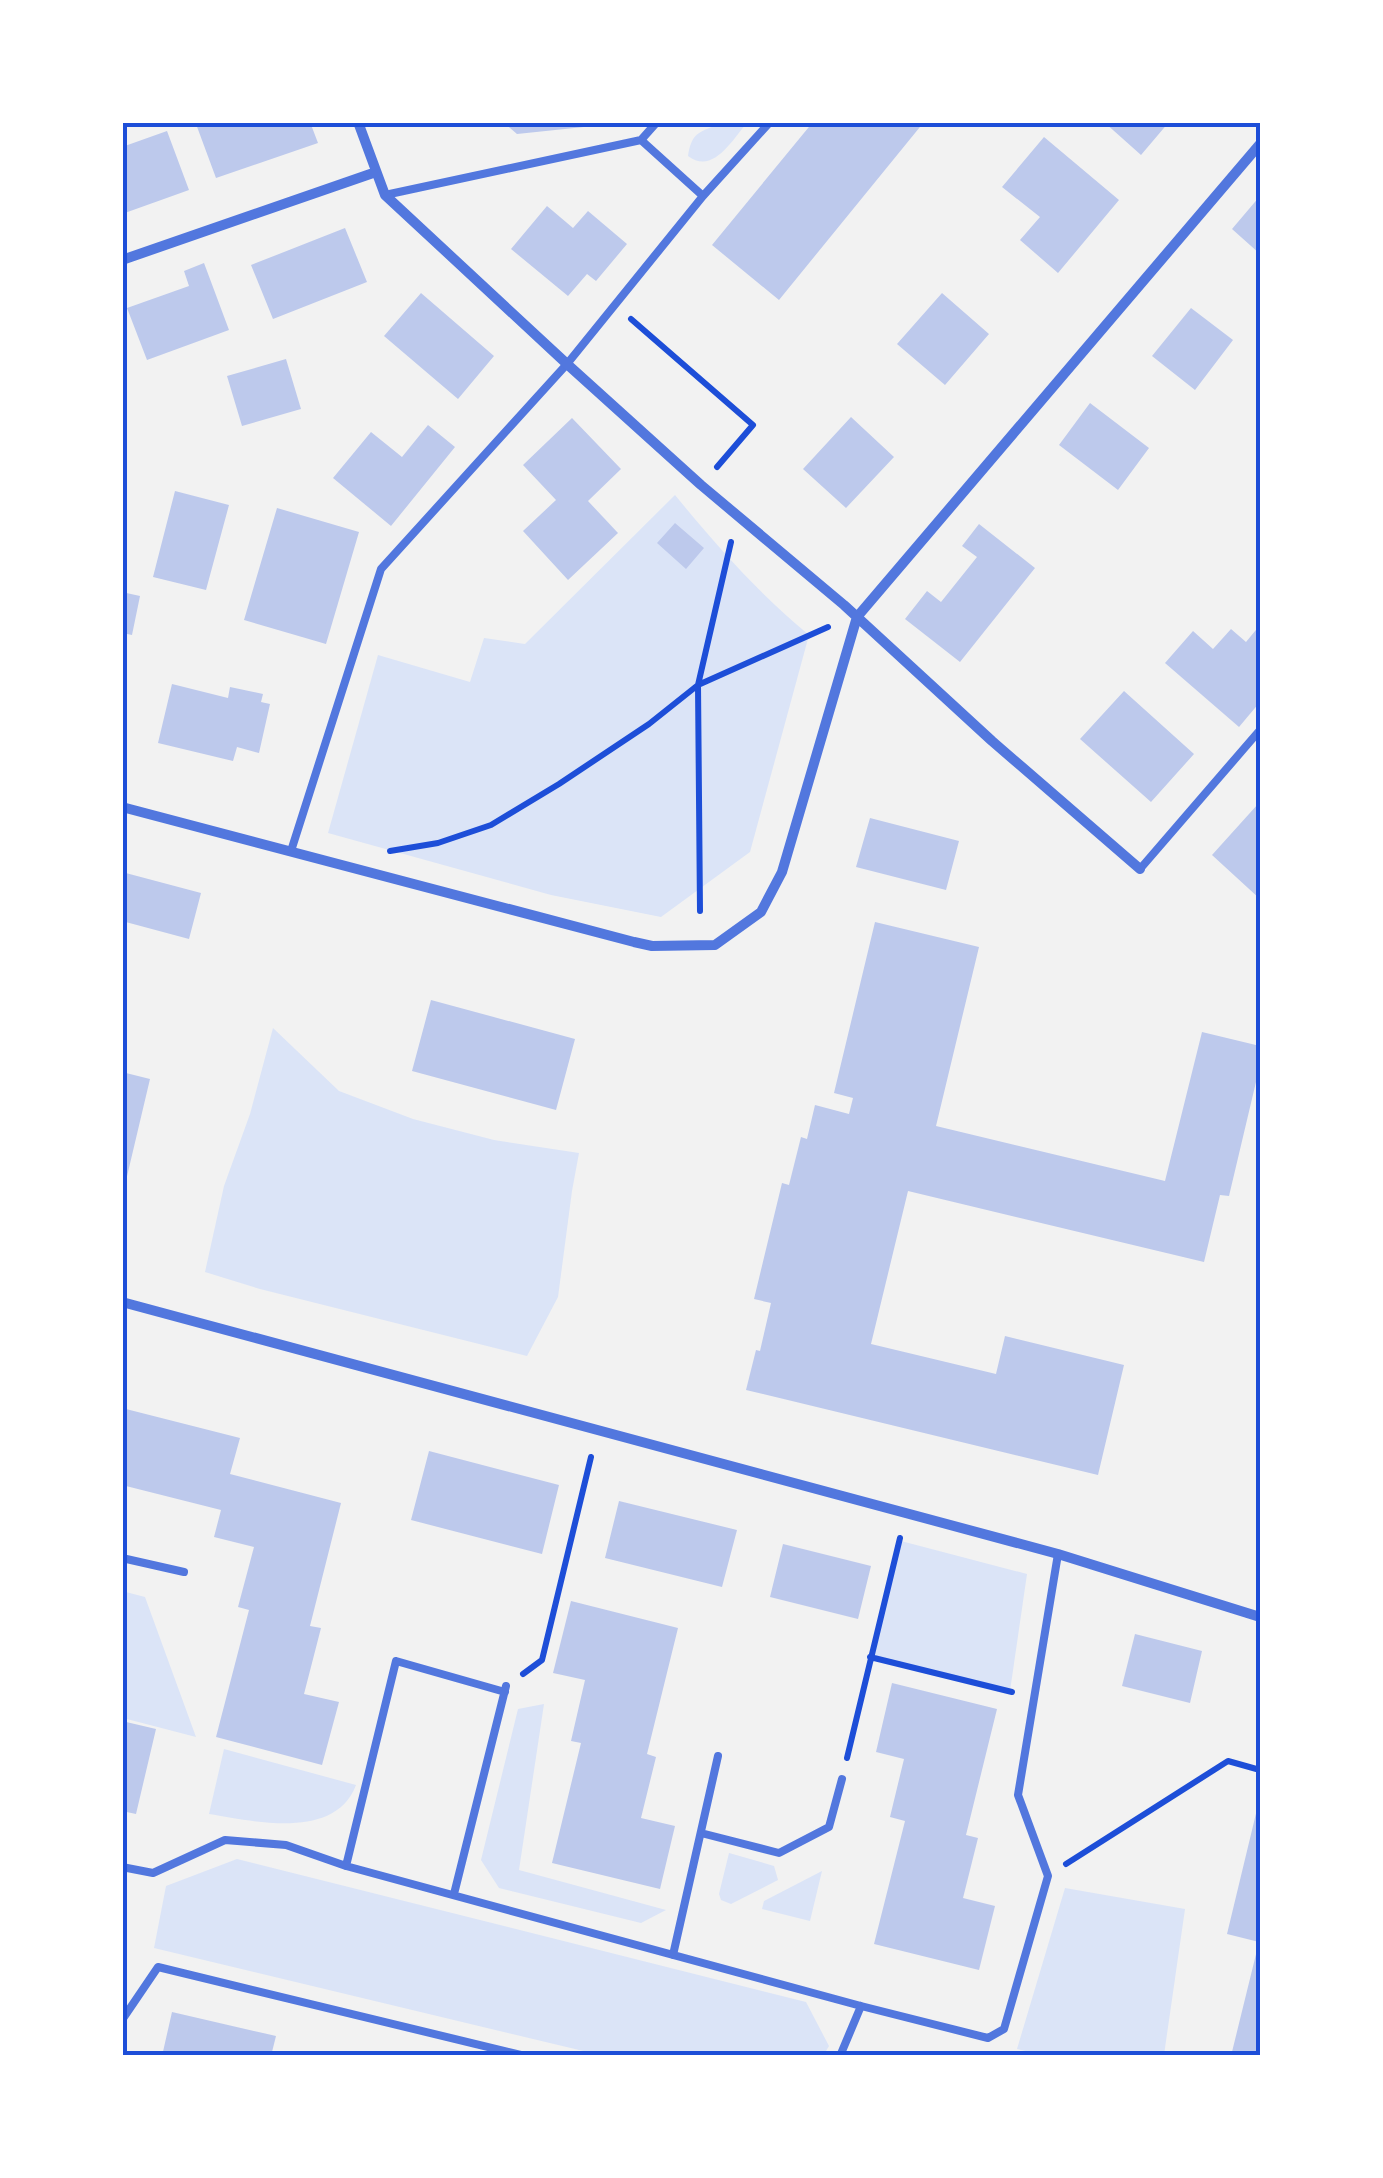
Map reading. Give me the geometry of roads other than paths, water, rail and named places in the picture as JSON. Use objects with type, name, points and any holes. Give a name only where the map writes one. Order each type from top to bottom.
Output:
[{"type":"street","points":[[358,122],[385,194],[736,516],[857,617],[992,742],[1140,870]]},
{"type":"street","points":[[122,808],[634,942],[652,946],[715,945],[762,912],[782,872],[857,617],[1260,144]]},
{"type":"street","points":[[122,260],[376,172]]},
{"type":"street","points":[[122,1302],[1058,1554],[1260,1618]]},
{"type":"lane","points":[[385,194],[641,140],[657,122]]},
{"type":"lane","points":[[291,851],[381,569],[567,364],[703,196],[770,122]]},
{"type":"lane","points":[[641,140],[703,196]]},
{"type":"lane","points":[[1140,870],[1260,730]]},
{"type":"lane","points":[[122,1866],[153,1872],[225,1840],[286,1845],[346,1866],[988,2038],[1004,2028],[1048,1876],[1018,1795],[1058,1554]]},
{"type":"lane","points":[[122,1558],[184,1572]]},
{"type":"lane","points":[[346,1866],[396,1661],[506,1689],[454,1894]]},
{"type":"lane","points":[[674,1955],[718,1756]]},
{"type":"lane","points":[[701,1833],[780,1853],[829,1827],[842,1779]]},
{"type":"lane","points":[[122,2020],[158,1967],[525,2056]]},
{"type":"lane","points":[[840,2056],[860,2006]]}]
